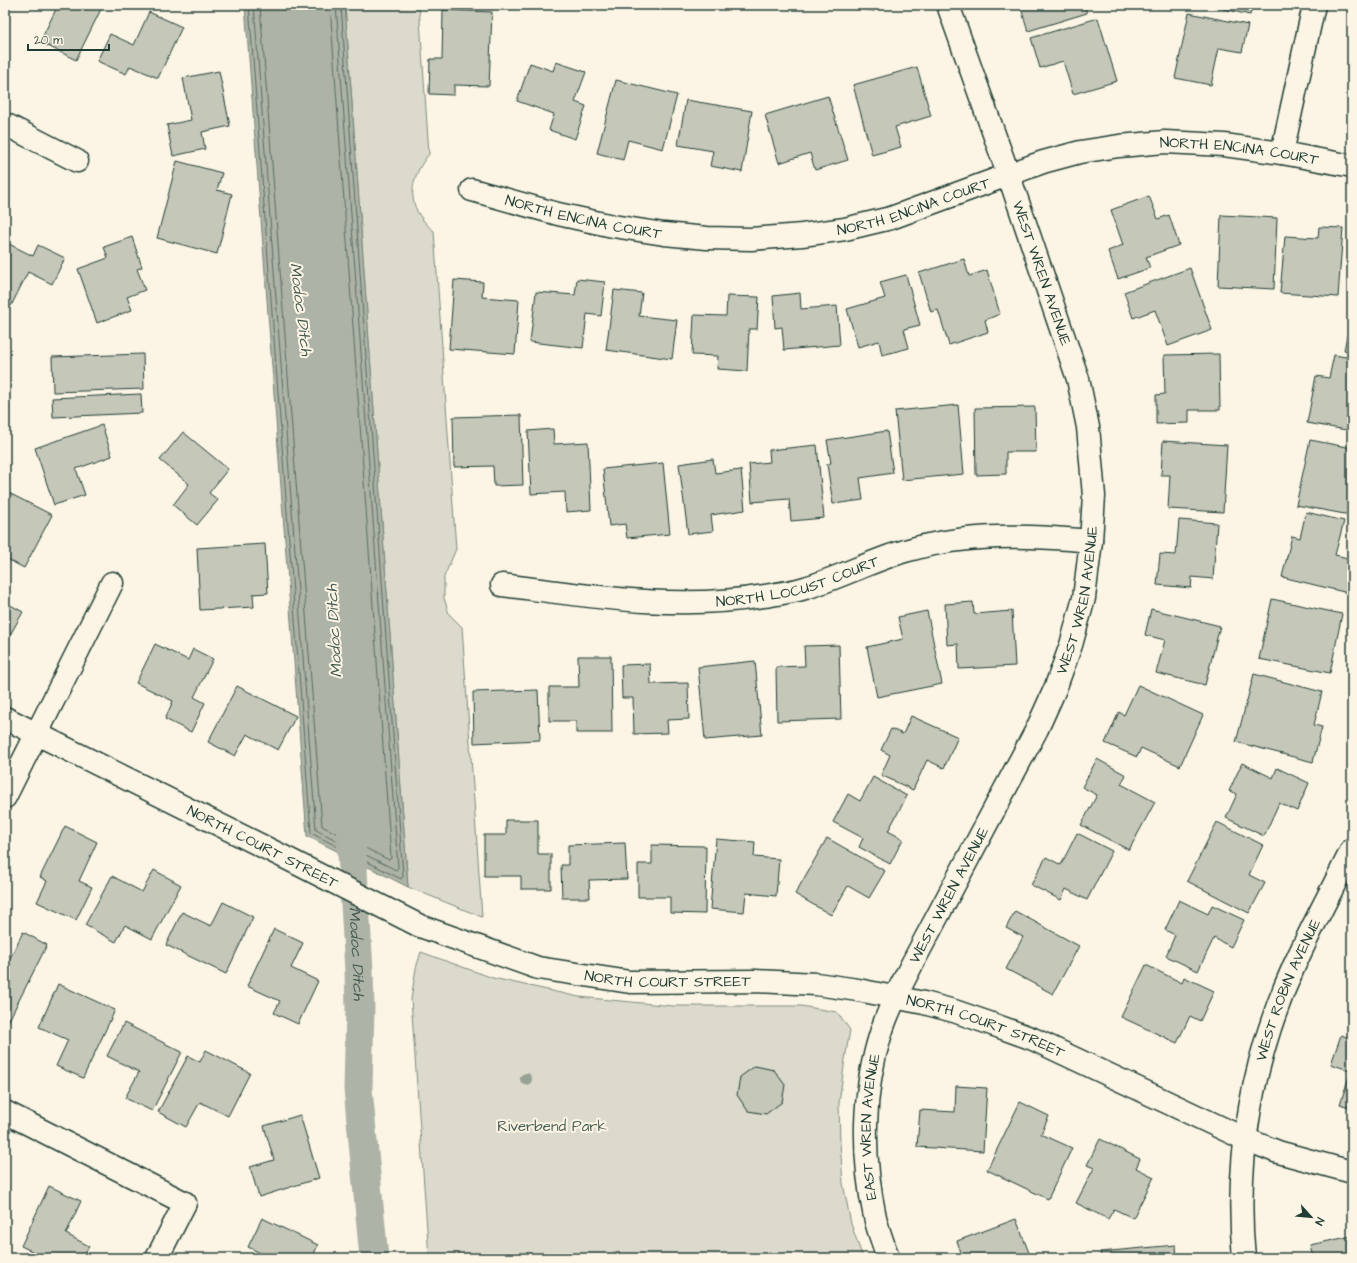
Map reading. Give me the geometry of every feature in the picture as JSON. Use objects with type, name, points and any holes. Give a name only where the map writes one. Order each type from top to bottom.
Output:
[{"type":"street","name":"WEST WREN AVENUE","points":[[896,997],[1037,729],[1055,689],[1071,645],[1084,598],[1091,541],[1094,496],[1088,427],[1078,379],[1009,176],[948,5]]},
{"type":"street","points":[[1282,153],[1314,5]]},
{"type":"street","points":[[5,124],[77,161]]},
{"type":"street","name":"NORTH ENCINA COURT","points":[[472,190],[558,214],[614,226],[664,234],[707,238],[752,239],[802,235],[891,218],[1009,176],[1043,162],[1080,152],[1119,146],[1165,142],[1224,145],[1282,153],[1352,166]]},
{"type":"street","name":"NORTH LOCUST COURT","points":[[502,585],[608,599],[643,602],[722,602],[805,588],[905,551],[943,542],[1019,536],[1091,541]]},
{"type":"street","points":[[5,797],[112,582]]},
{"type":"street","name":"NORTH COURT STREET","points":[[5,718],[420,926],[538,968],[630,982],[755,981],[816,984],[896,997],[954,1011],[1033,1040],[1245,1139],[1278,1152],[1352,1172]]},
{"type":"street","name":"WEST ROBIN AVENUE","points":[[1244,1258],[1242,1234],[1242,1189],[1245,1139],[1252,1095],[1266,1042],[1294,966],[1352,849]]},
{"type":"street","name":"EAST WREN AVENUE","points":[[888,1258],[875,1219],[868,1180],[866,1140],[868,1098],[872,1066],[881,1032],[896,997]]},
{"type":"street","points":[[5,1112],[186,1203],[157,1258]]},
{"type":"green space","points":[[345,5],[419,5],[429,154],[415,178],[413,195],[417,212],[425,223],[434,231],[456,549],[444,577],[444,598],[449,614],[462,627],[482,917],[408,887]]},
{"type":"green space","name":"Riverbend Park","points":[[421,952],[493,978],[579,997],[673,1006],[801,1006],[837,1012],[850,1030],[839,1103],[843,1183],[851,1224],[863,1258],[429,1258],[411,999],[416,968]]},
{"type":"water","points":[[245,5],[345,5],[408,887],[307,836]]},
{"type":"building","points":[[58,5],[103,5],[76,60],[40,42]]},
{"type":"building","points":[[824,5],[875,5],[874,11]]},
{"type":"building","points":[[1020,5],[1084,5],[1087,13],[1028,31]]},
{"type":"building","points":[[1206,5],[1253,5],[1250,15]]},
{"type":"building","points":[[443,10],[492,12],[489,86],[454,85],[454,95],[429,94],[430,59],[442,59]]},
{"type":"building","points":[[149,12],[182,27],[158,78],[130,66],[126,74],[97,61],[110,34],[134,45]]},
{"type":"building","points":[[1189,13],[1248,25],[1242,52],[1219,48],[1211,85],[1175,78]]},
{"type":"building","points":[[1098,18],[1117,81],[1073,94],[1063,61],[1040,68],[1031,38]]},
{"type":"building","points":[[556,62],[586,72],[575,102],[586,106],[575,139],[549,130],[554,114],[517,101],[530,63],[553,71]]},
{"type":"building","points":[[917,67],[931,116],[895,127],[901,147],[872,155],[853,85]]},
{"type":"building","points":[[219,71],[230,126],[202,132],[205,149],[173,156],[167,125],[191,120],[183,78]]},
{"type":"building","points":[[616,80],[677,95],[663,149],[628,140],[623,160],[597,153]]},
{"type":"building","points":[[828,96],[848,160],[815,170],[810,153],[779,163],[765,115]]},
{"type":"building","points":[[686,100],[752,111],[742,172],[710,166],[713,151],[678,145]]},
{"type":"building","points":[[177,161],[222,173],[217,190],[232,194],[217,254],[157,238]]},
{"type":"building","points":[[1149,196],[1158,219],[1169,215],[1179,245],[1146,257],[1150,268],[1118,279],[1108,251],[1123,245],[1111,210]]},
{"type":"building","points":[[1221,215],[1277,218],[1274,289],[1218,286]]},
{"type":"building","points":[[1319,227],[1343,228],[1338,297],[1280,293],[1285,236],[1318,238]]},
{"type":"building","points":[[132,237],[142,267],[137,269],[145,290],[127,297],[132,310],[97,323],[78,269],[108,258],[104,247]]},
{"type":"building","points":[[5,242],[33,256],[38,245],[65,258],[52,284],[28,272],[11,306],[5,303]]},
{"type":"building","points":[[964,259],[969,276],[987,270],[1000,314],[985,320],[988,332],[949,345],[938,310],[931,312],[919,273]]},
{"type":"building","points":[[1190,268],[1212,330],[1168,346],[1155,310],[1133,318],[1124,292]]},
{"type":"building","points":[[906,275],[920,325],[904,329],[909,348],[882,355],[879,341],[858,347],[847,309],[885,298],[880,282]]},
{"type":"building","points":[[577,279],[605,282],[601,316],[587,314],[583,348],[530,342],[536,292],[575,295]]},
{"type":"building","points":[[454,280],[483,282],[482,297],[519,300],[515,354],[449,349]]},
{"type":"building","points":[[614,290],[642,293],[639,316],[677,320],[672,359],[606,350]]},
{"type":"building","points":[[800,293],[801,309],[837,306],[840,345],[784,350],[782,327],[775,328],[773,296]]},
{"type":"building","points":[[727,296],[759,297],[757,329],[749,329],[747,371],[717,369],[718,356],[692,355],[694,315],[726,316]]},
{"type":"building","points":[[1352,311],[1352,352],[1344,350]]},
{"type":"building","points":[[143,354],[144,389],[53,392],[52,357]]},
{"type":"building","points":[[1219,354],[1220,410],[1189,410],[1189,423],[1156,424],[1156,395],[1165,394],[1164,355]]},
{"type":"building","points":[[1334,355],[1352,358],[1352,431],[1307,423],[1316,376],[1329,378]]},
{"type":"building","points":[[141,394],[142,413],[53,417],[52,398]]},
{"type":"building","points":[[958,405],[964,474],[902,480],[895,411]]},
{"type":"building","points":[[1035,407],[1036,452],[1006,452],[1006,474],[976,475],[975,408]]},
{"type":"building","points":[[521,415],[523,485],[494,486],[493,466],[454,467],[453,417]]},
{"type":"building","points":[[102,425],[112,456],[76,469],[85,495],[54,505],[35,448]]},
{"type":"building","points":[[553,429],[554,444],[588,442],[591,510],[566,512],[565,492],[531,494],[528,431]]},
{"type":"building","points":[[887,431],[893,473],[860,478],[863,500],[833,504],[827,464],[831,463],[827,440]]},
{"type":"building","points":[[183,432],[228,469],[209,493],[218,500],[197,525],[173,505],[189,484],[160,460]]},
{"type":"building","points":[[1310,440],[1352,448],[1352,507],[1350,515],[1296,505]]},
{"type":"building","points":[[1163,441],[1227,445],[1223,512],[1168,509],[1170,475],[1161,475]]},
{"type":"building","points":[[817,445],[824,518],[791,521],[789,499],[752,502],[749,464],[770,462],[769,450]]},
{"type":"building","points":[[713,459],[715,473],[741,470],[745,510],[711,515],[713,531],[688,534],[679,464]]},
{"type":"building","points":[[663,463],[670,534],[627,538],[625,524],[609,526],[603,469]]},
{"type":"building","points":[[5,491],[52,515],[24,568],[5,558]]},
{"type":"building","points":[[1306,512],[1344,521],[1335,555],[1352,559],[1352,578],[1348,593],[1282,577],[1292,536],[1300,538]]},
{"type":"building","points":[[1179,520],[1217,523],[1213,579],[1192,577],[1191,588],[1157,585],[1160,554],[1176,555]]},
{"type":"building","points":[[265,544],[268,593],[253,594],[254,607],[200,610],[197,548]]},
{"type":"building","points":[[1272,599],[1342,614],[1330,673],[1259,659]]},
{"type":"building","points":[[5,602],[23,612],[6,642],[5,641]]},
{"type":"building","points":[[973,602],[974,614],[1012,611],[1015,666],[959,669],[958,644],[947,645],[945,604]]},
{"type":"building","points":[[1151,609],[1220,626],[1205,685],[1156,673],[1165,640],[1145,635]]},
{"type":"building","points":[[927,611],[942,684],[877,697],[867,647],[903,639],[898,617]]},
{"type":"building","points":[[155,644],[188,660],[193,649],[213,659],[194,697],[205,703],[191,732],[165,719],[173,701],[136,683]]},
{"type":"building","points":[[839,645],[841,719],[777,721],[776,667],[805,666],[804,646]]},
{"type":"building","points":[[578,656],[611,656],[612,733],[576,733],[576,721],[549,721],[549,687],[579,687]]},
{"type":"building","points":[[755,661],[762,735],[705,740],[698,667]]},
{"type":"building","points":[[650,664],[651,684],[688,683],[689,719],[667,720],[668,733],[634,734],[633,698],[622,698],[621,665]]},
{"type":"building","points":[[1254,674],[1322,692],[1314,725],[1322,727],[1313,762],[1236,742]]},
{"type":"building","points":[[1138,685],[1203,715],[1180,766],[1141,748],[1137,757],[1105,743],[1119,712],[1124,715]]},
{"type":"building","points":[[237,686],[296,716],[278,750],[247,734],[235,756],[208,742]]},
{"type":"building","points":[[538,690],[540,740],[474,743],[473,692]]},
{"type":"building","points":[[911,716],[958,737],[944,768],[927,760],[913,790],[881,775],[890,755],[881,750],[891,729],[903,734]]},
{"type":"building","points":[[1097,759],[1126,775],[1121,784],[1155,802],[1129,850],[1081,825],[1097,795],[1082,787]]},
{"type":"building","points":[[1242,763],[1273,778],[1277,768],[1309,783],[1297,811],[1279,803],[1264,836],[1226,818],[1237,794],[1229,791]]},
{"type":"building","points":[[873,777],[907,796],[888,831],[903,839],[890,864],[859,847],[863,838],[833,822],[848,794],[860,801]]},
{"type":"building","points":[[506,820],[538,820],[538,854],[551,854],[551,889],[521,889],[521,876],[484,876],[484,835],[506,835]]},
{"type":"building","points":[[1217,822],[1263,845],[1249,875],[1265,883],[1249,913],[1187,881]]},
{"type":"building","points":[[65,826],[97,842],[79,881],[92,887],[76,920],[37,902],[47,881],[40,877]]},
{"type":"building","points":[[1077,833],[1112,851],[1087,900],[1066,889],[1061,900],[1031,885],[1046,857],[1061,865]]},
{"type":"building","points":[[827,838],[885,871],[869,898],[848,886],[831,915],[795,894]]},
{"type":"building","points":[[716,839],[755,842],[754,857],[779,859],[776,896],[746,893],[744,912],[710,909]]},
{"type":"building","points":[[625,843],[627,879],[589,880],[590,898],[562,898],[561,865],[568,865],[568,845]]},
{"type":"building","points":[[652,845],[706,846],[705,914],[670,913],[670,897],[638,897],[638,864],[652,864]]},
{"type":"building","points":[[154,870],[181,885],[152,939],[125,925],[116,942],[85,925],[112,876],[142,892]]},
{"type":"building","points":[[1179,900],[1208,914],[1212,905],[1244,920],[1231,947],[1214,938],[1198,971],[1166,956],[1175,935],[1165,930]]},
{"type":"building","points":[[223,902],[253,917],[226,974],[166,945],[182,912],[211,926]]},
{"type":"building","points":[[1015,911],[1079,946],[1053,994],[1006,969],[1023,937],[1006,928]]},
{"type":"building","points":[[274,929],[303,943],[291,968],[318,981],[298,1024],[274,1013],[280,1001],[247,986]]},
{"type":"building","points":[[23,932],[47,945],[5,1028],[5,968]]},
{"type":"building","points":[[1146,965],[1182,983],[1184,977],[1214,991],[1200,1021],[1190,1016],[1177,1043],[1121,1017]]},
{"type":"building","points":[[58,984],[115,1010],[83,1078],[56,1066],[68,1040],[39,1027]]},
{"type":"building","points":[[1352,1002],[1352,1020],[1346,1017]]},
{"type":"building","points":[[124,1023],[182,1052],[152,1111],[125,1098],[139,1072],[107,1056]]},
{"type":"building","points":[[1341,1035],[1352,1039],[1352,1108],[1340,1104],[1351,1071],[1331,1064]]},
{"type":"building","points":[[206,1050],[250,1073],[228,1116],[200,1102],[186,1127],[158,1112],[188,1056],[200,1062]]},
{"type":"building","points":[[755,1066],[774,1070],[785,1085],[782,1102],[766,1114],[748,1111],[737,1095],[740,1077]]},
{"type":"building","points":[[956,1086],[987,1088],[983,1151],[917,1147],[920,1110],[955,1112]]},
{"type":"building","points":[[1020,1102],[1049,1116],[1041,1134],[1072,1148],[1048,1199],[987,1170]]},
{"type":"building","points":[[300,1115],[319,1178],[259,1197],[250,1167],[274,1160],[264,1126]]},
{"type":"building","points":[[1100,1139],[1140,1159],[1136,1168],[1154,1177],[1133,1218],[1114,1209],[1108,1219],[1076,1203],[1094,1168],[1087,1165]]},
{"type":"building","points":[[49,1186],[81,1201],[66,1234],[89,1246],[83,1258],[46,1258],[21,1246]]},
{"type":"building","points":[[262,1218],[318,1245],[312,1258],[271,1258],[248,1247]]},
{"type":"building","points":[[1016,1219],[1031,1258],[963,1258],[957,1241]]},
{"type":"building","points":[[1352,1236],[1352,1258],[1313,1258],[1310,1245]]},
{"type":"building","points":[[1176,1245],[1177,1258],[1101,1258],[1100,1252]]},
{"type":"waterway","name":"Modoc Ditch","points":[[350,820],[359,971],[360,1008],[358,1089],[374,1258]]}]
